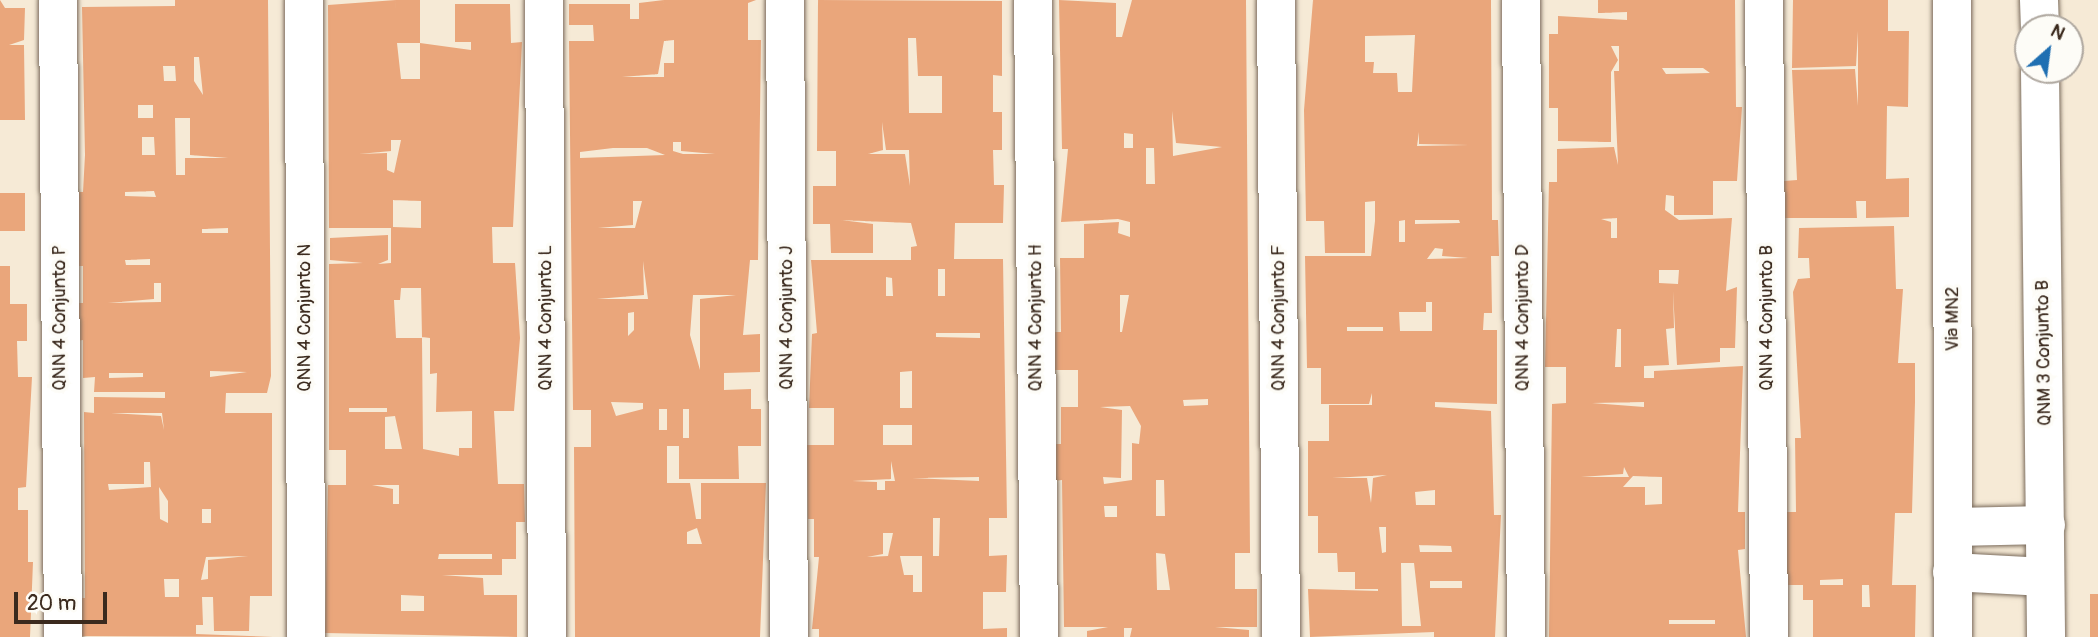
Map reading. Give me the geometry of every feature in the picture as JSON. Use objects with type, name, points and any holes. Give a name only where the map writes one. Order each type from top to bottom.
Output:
[{"type":"street","name":"QNN 4 Conjunto P","points":[[58,0],[63,637]]},
{"type":"street","name":"QNN 4 Conjunto N","points":[[304,0],[306,637]]},
{"type":"street","name":"QNN 4 Conjunto L","points":[[544,0],[547,637]]},
{"type":"street","name":"QNN 4 Conjunto J","points":[[785,0],[789,637]]},
{"type":"street","name":"QNN 4 Conjunto H","points":[[1033,0],[1039,637]]},
{"type":"street","name":"QNN 4 Conjunto F","points":[[1276,0],[1281,637]]},
{"type":"street","name":"QNN 4 Conjunto D","points":[[1521,0],[1526,637]]},
{"type":"street","name":"QNN 4 Conjunto B","points":[[1764,0],[1769,637]]},
{"type":"street","name":"Via MN2","points":[[1952,0],[1955,527],[1952,572],[1953,637]]},
{"type":"street","name":"QNM 3 Conjunto B","points":[[2040,84],[2046,637]]},
{"type":"street","points":[[1955,527],[2046,525]]},
{"type":"street","points":[[1952,572],[2045,577]]},
{"type":"building","points":[[0,0],[5,8],[25,8],[24,40],[9,45],[24,45],[25,120],[0,120]]},
{"type":"building","points":[[175,0],[268,0],[271,376],[267,393],[226,393],[225,413],[272,413],[272,596],[250,596],[249,631],[214,631],[213,597],[202,597],[203,625],[196,625],[196,634],[273,637],[77,636],[78,598],[85,598],[84,412],[94,413],[94,397],[165,398],[165,392],[94,392],[95,377],[83,378],[83,340],[76,341],[75,303],[83,303],[83,266],[75,266],[75,192],[83,192],[85,155],[82,7],[175,6]],"holes":[[[194,57],[199,57],[203,95],[194,81]],[[163,66],[175,66],[176,81],[164,81]],[[138,105],[153,105],[153,118],[138,118]],[[175,118],[190,118],[190,155],[228,158],[185,158],[185,175],[176,175]],[[142,137],[154,137],[155,155],[142,155]],[[154,191],[156,197],[125,196],[125,192]],[[228,228],[228,233],[202,233],[202,229]],[[150,259],[150,265],[126,265],[125,260]],[[154,283],[161,283],[161,302],[108,303],[154,299]],[[210,371],[247,372],[210,377]],[[109,373],[143,373],[143,377],[109,378]],[[111,413],[162,413],[164,430],[161,416]],[[144,462],[150,462],[151,487],[109,490],[108,484],[144,484]],[[159,487],[168,501],[168,523],[160,519]],[[202,509],[211,509],[211,523],[202,523]],[[248,556],[208,560],[208,579],[201,580],[206,557]],[[164,579],[179,579],[179,597],[165,597]]]},
{"type":"building","points":[[420,0],[420,43],[471,50],[471,42],[455,42],[455,4],[510,4],[511,43],[522,42],[513,227],[492,227],[493,263],[515,263],[520,338],[514,411],[494,411],[498,484],[524,484],[525,522],[516,522],[516,559],[502,559],[502,575],[442,575],[483,578],[484,595],[517,595],[517,637],[325,633],[328,485],[346,485],[346,450],[329,450],[329,264],[363,263],[330,260],[330,238],[388,235],[388,260],[378,264],[391,263],[391,228],[329,228],[328,5]],"holes":[[[397,43],[420,43],[420,79],[401,79]],[[391,140],[401,140],[394,173],[387,170],[387,153],[359,154],[391,151]],[[393,200],[421,201],[421,228],[393,227]],[[401,288],[421,288],[422,337],[430,338],[430,374],[437,373],[436,412],[472,411],[472,448],[459,448],[459,456],[423,449],[422,338],[396,338],[394,300],[400,300]],[[349,408],[387,408],[387,412],[349,412]],[[395,416],[402,449],[385,449],[385,417]],[[372,485],[399,485],[399,504],[393,504],[393,489]],[[439,554],[492,554],[492,559],[438,559]],[[401,595],[424,596],[424,611],[401,611]]]},
{"type":"building","points":[[664,0],[756,0],[748,3],[748,40],[761,40],[758,260],[750,260],[743,335],[760,334],[760,372],[724,373],[724,390],[751,389],[751,409],[761,409],[761,446],[738,446],[739,479],[679,479],[679,446],[667,446],[667,483],[690,483],[696,519],[701,519],[701,483],[766,483],[760,637],[575,637],[574,447],[591,447],[591,410],[573,410],[569,41],[594,41],[593,25],[569,25],[569,4],[630,4],[630,19],[639,19],[639,3]],"holes":[[[674,40],[674,63],[664,63],[664,77],[622,77],[658,74],[664,41]],[[673,142],[681,142],[681,151],[715,154],[683,154],[673,151]],[[613,148],[647,148],[665,155],[580,158],[580,152]],[[633,201],[642,201],[635,228],[598,228],[633,225]],[[643,261],[648,299],[597,299],[644,295]],[[693,295],[736,295],[700,299],[700,370],[690,335]],[[634,312],[634,330],[628,336],[628,313]],[[611,402],[643,403],[643,409],[616,416]],[[659,409],[667,409],[667,430],[659,430]],[[683,409],[689,409],[689,438],[683,438]],[[697,528],[702,544],[687,544],[687,532]]]},
{"type":"building","points":[[818,0],[1002,1],[1002,76],[993,75],[993,112],[1002,112],[1002,150],[993,150],[994,185],[1004,185],[1003,223],[955,223],[954,259],[1003,259],[1007,518],[989,518],[989,556],[1007,555],[1006,592],[983,592],[983,629],[1007,628],[1007,637],[819,637],[819,629],[812,629],[819,557],[814,557],[814,519],[808,519],[807,445],[834,445],[834,408],[809,408],[812,334],[817,333],[811,260],[911,260],[911,247],[917,246],[911,223],[841,220],[873,224],[873,253],[831,253],[830,224],[813,224],[813,186],[836,186],[836,151],[817,151]],"holes":[[[908,38],[916,38],[918,76],[942,76],[942,113],[909,113]],[[882,122],[886,150],[909,150],[910,186],[905,154],[868,154],[883,150]],[[938,269],[945,269],[945,296],[938,296]],[[886,277],[892,278],[893,296],[886,296]],[[936,333],[980,333],[980,338],[936,337]],[[912,371],[912,408],[900,408],[900,372]],[[883,425],[912,425],[912,445],[883,445]],[[891,461],[895,481],[885,481],[885,490],[877,490],[877,482],[852,481],[891,479]],[[979,477],[979,481],[912,478]],[[933,518],[940,518],[939,556],[933,556]],[[883,533],[893,533],[888,556],[867,557],[883,554]],[[900,556],[922,556],[922,592],[913,592],[913,575],[904,575]]]},
{"type":"building","points":[[1059,0],[1116,3],[1116,37],[1122,37],[1132,0],[1246,0],[1250,553],[1235,553],[1235,589],[1257,589],[1257,627],[1215,627],[1249,630],[1249,637],[1130,637],[1132,628],[1124,628],[1124,637],[1087,637],[1087,631],[1108,627],[1064,627],[1062,480],[1053,481],[1052,444],[1061,444],[1061,407],[1078,407],[1078,370],[1053,370],[1053,332],[1061,332],[1060,258],[1084,258],[1084,224],[1119,222],[1118,233],[1130,237],[1130,222],[1118,219],[1061,222],[1068,149],[1062,149]],"holes":[[[1172,111],[1176,143],[1222,147],[1173,156]],[[1124,133],[1133,134],[1133,148],[1124,148]],[[1146,148],[1154,148],[1155,184],[1146,184]],[[1120,295],[1129,295],[1122,332]],[[1208,399],[1208,405],[1184,406],[1183,400]],[[1130,406],[1141,426],[1139,444],[1132,443],[1132,480],[1104,484],[1103,477],[1121,478],[1122,410],[1100,407]],[[1156,480],[1164,480],[1165,516],[1156,516]],[[1104,506],[1117,506],[1117,517],[1105,517]],[[1156,553],[1165,554],[1170,590],[1157,590]]]},
{"type":"building","points":[[1313,0],[1491,0],[1492,220],[1498,220],[1499,256],[1491,256],[1492,313],[1484,313],[1483,330],[1497,330],[1497,404],[1435,402],[1435,407],[1491,411],[1494,515],[1501,515],[1495,637],[1434,637],[1434,632],[1310,637],[1308,589],[1378,591],[1378,589],[1355,589],[1355,572],[1338,572],[1337,553],[1318,553],[1318,516],[1308,516],[1308,441],[1329,441],[1329,405],[1372,405],[1372,393],[1369,404],[1321,404],[1321,368],[1307,368],[1305,256],[1371,256],[1375,201],[1365,202],[1365,253],[1325,253],[1324,221],[1306,221],[1304,110]],"holes":[[[1415,35],[1412,92],[1398,92],[1397,73],[1373,73],[1374,62],[1365,62],[1365,36]],[[1419,132],[1419,144],[1469,145],[1417,146]],[[1405,220],[1405,242],[1399,242],[1399,221]],[[1415,220],[1459,220],[1460,223],[1415,224]],[[1435,248],[1443,249],[1442,256],[1468,258],[1427,259]],[[1426,302],[1432,302],[1432,331],[1400,331],[1399,312],[1426,312]],[[1347,327],[1383,327],[1383,331],[1347,331]],[[1387,475],[1373,478],[1371,503],[1367,478],[1332,478]],[[1435,490],[1435,505],[1416,505],[1415,492]],[[1379,527],[1386,527],[1386,552],[1382,553]],[[1419,545],[1451,546],[1452,552],[1420,552]],[[1401,563],[1414,563],[1421,626],[1402,626]],[[1430,581],[1462,581],[1462,588],[1430,588]]]},
{"type":"building","points":[[1598,0],[1735,0],[1736,107],[1742,107],[1737,181],[1713,181],[1713,215],[1674,215],[1674,196],[1666,195],[1665,210],[1679,220],[1732,218],[1726,291],[1737,287],[1735,348],[1720,348],[1720,362],[1677,365],[1673,291],[1674,328],[1666,329],[1669,365],[1644,366],[1644,378],[1654,378],[1654,371],[1743,366],[1738,512],[1745,512],[1745,549],[1738,550],[1746,637],[1549,637],[1552,404],[1566,403],[1566,367],[1545,367],[1549,182],[1557,182],[1557,149],[1614,147],[1618,165],[1614,71],[1619,71],[1619,46],[1611,46],[1618,60],[1611,72],[1611,142],[1558,141],[1558,108],[1549,108],[1549,34],[1558,34],[1558,16],[1627,20],[1627,12],[1598,13]],"holes":[[[1662,68],[1703,68],[1710,73],[1666,74]],[[1617,218],[1617,238],[1611,238],[1611,222],[1601,219]],[[1659,270],[1679,270],[1678,284],[1659,283]],[[1617,329],[1621,329],[1621,367],[1615,367]],[[1644,402],[1644,407],[1592,403]],[[1624,467],[1629,477],[1581,477],[1623,474]],[[1633,476],[1662,477],[1662,504],[1645,505],[1645,487],[1623,487]],[[1669,620],[1715,620],[1715,624],[1669,624]]]},
{"type":"building","points":[[1793,0],[1888,0],[1888,31],[1909,31],[1908,107],[1887,106],[1886,179],[1909,178],[1909,217],[1866,218],[1866,201],[1856,201],[1857,218],[1785,218],[1784,181],[1797,180],[1792,70],[1855,69],[1858,106],[1858,31],[1856,66],[1792,68]]},
{"type":"building","points":[[0,193],[25,193],[25,231],[0,231]]},
{"type":"building","points":[[1894,226],[1896,289],[1903,289],[1898,363],[1915,363],[1915,402],[1912,513],[1895,513],[1892,585],[1916,585],[1915,637],[1813,637],[1813,600],[1803,600],[1803,585],[1787,585],[1785,512],[1796,512],[1795,438],[1801,438],[1793,292],[1798,279],[1810,278],[1809,258],[1798,258],[1799,228]],"holes":[[[1843,579],[1843,585],[1820,585],[1820,580]],[[1862,585],[1869,585],[1870,607],[1862,607]]]},
{"type":"building","points":[[0,266],[10,266],[10,304],[27,304],[27,341],[17,341],[18,377],[32,377],[26,487],[18,488],[18,510],[28,510],[28,562],[33,562],[30,637],[0,637]]},
{"type":"building","points":[[2090,594],[2098,594],[2098,637],[2090,637]]}]
